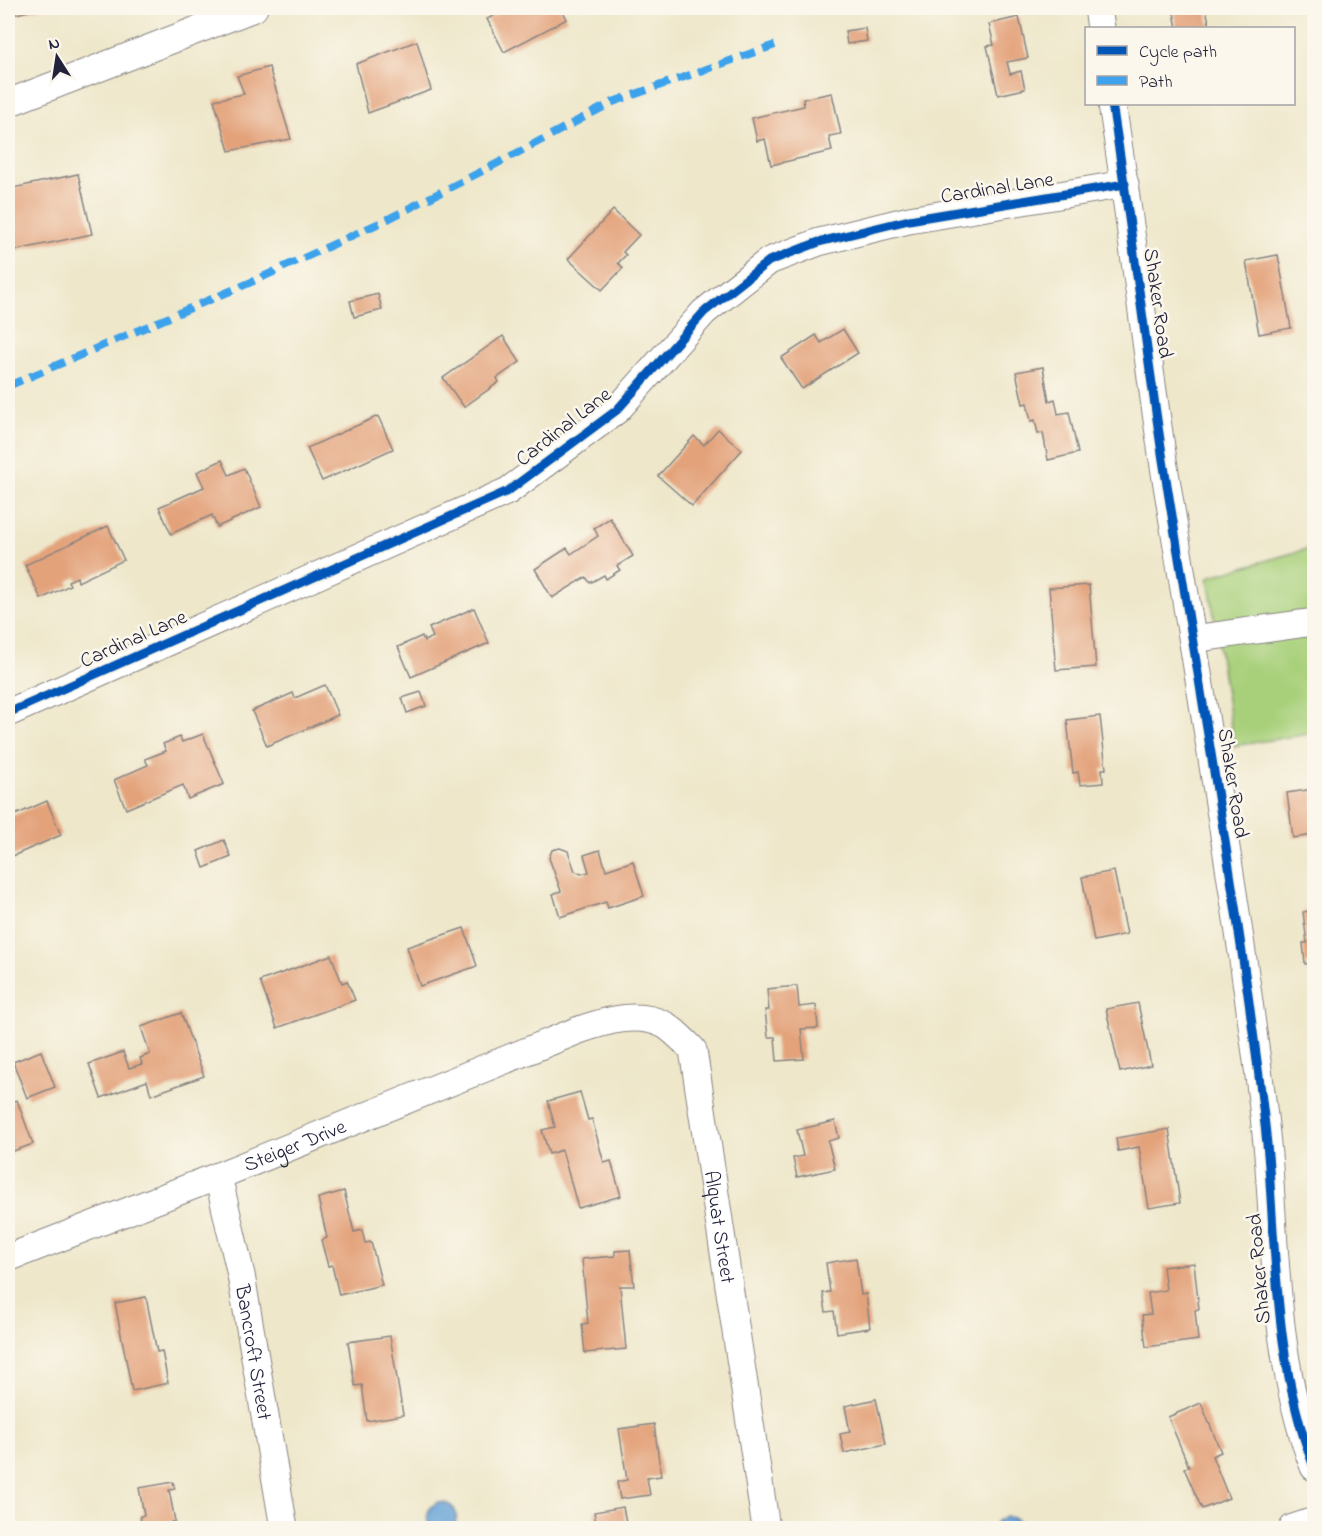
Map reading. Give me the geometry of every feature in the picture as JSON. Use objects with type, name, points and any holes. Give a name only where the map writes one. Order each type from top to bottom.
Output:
[{"type":"street","points":[[8,103],[254,8]]},
{"type":"street","points":[[1098,8],[1101,27]]},
{"type":"street","name":"Shaker Road","points":[[1112,105],[1156,413],[1226,844],[1258,1071],[1283,1342],[1297,1413],[1314,1467]]},
{"type":"street","name":"Cardinal Lane","points":[[8,713],[508,491],[617,410],[704,312],[769,261],[819,242],[909,220],[1125,184]]},
{"type":"street","points":[[1193,639],[1314,622]]},
{"type":"street","name":"Alquat Street","points":[[579,1030],[612,1020],[650,1019],[665,1026],[693,1050],[766,1528]]},
{"type":"street","name":"Steiger Drive","points":[[8,1258],[579,1030]]},
{"type":"street","name":"Bancroft Street","points":[[218,1176],[241,1275],[284,1528]]},
{"type":"street","points":[[1293,1528],[1314,1521]]},
{"type":"green space","points":[[1314,547],[1314,733],[1234,746],[1208,577]]},
{"type":"water","points":[[438,1502],[449,1505],[455,1510],[456,1518],[453,1528],[432,1528],[427,1517],[431,1507]]},
{"type":"water","points":[[1004,1517],[1016,1519],[1023,1528],[993,1528],[997,1521]]},
{"type":"building","points":[[8,8],[41,8],[8,16]]},
{"type":"building","points":[[509,8],[561,8],[567,19],[504,52],[487,19]]},
{"type":"building","points":[[1173,8],[1206,8],[1210,27],[1177,27]]},
{"type":"building","points":[[1019,17],[1028,58],[1007,62],[1010,74],[1021,71],[1025,89],[998,95],[987,46],[994,45],[989,24]]},
{"type":"building","points":[[865,28],[867,41],[847,44],[845,31]]},
{"type":"building","points":[[417,41],[431,90],[368,113],[356,64]]},
{"type":"building","points":[[269,67],[291,139],[229,151],[214,100],[244,94],[237,76]]},
{"type":"building","points":[[832,93],[841,134],[829,136],[832,151],[771,165],[765,139],[757,141],[752,118],[804,106],[803,99]]},
{"type":"building","points":[[78,174],[92,234],[8,252],[8,189]]},
{"type":"building","points":[[613,210],[639,235],[623,252],[626,255],[618,263],[623,268],[602,290],[568,259]]},
{"type":"building","points":[[1278,255],[1291,328],[1259,334],[1246,261]]},
{"type":"building","points":[[378,294],[382,310],[354,317],[350,301]]},
{"type":"building","points":[[843,329],[858,353],[802,389],[781,358],[816,335],[821,343]]},
{"type":"building","points":[[503,336],[520,362],[497,378],[499,382],[464,407],[443,378]]},
{"type":"building","points":[[1043,367],[1049,401],[1055,399],[1058,414],[1069,412],[1078,453],[1048,460],[1043,433],[1038,434],[1035,420],[1031,421],[1027,403],[1023,404],[1016,372]]},
{"type":"building","points":[[378,416],[393,449],[322,481],[307,448]]},
{"type":"building","points":[[718,429],[742,450],[692,506],[658,476],[694,436],[704,445]]},
{"type":"building","points":[[222,460],[229,475],[244,468],[261,507],[217,527],[212,515],[171,534],[159,507],[204,487],[197,472]]},
{"type":"building","points":[[610,518],[633,556],[617,566],[620,570],[606,579],[604,575],[590,583],[586,577],[552,598],[535,569],[567,548],[571,554],[598,536],[594,528]]},
{"type":"building","points":[[108,526],[124,560],[78,582],[77,577],[68,581],[70,585],[41,599],[25,565]]},
{"type":"building","points":[[1089,585],[1096,667],[1056,670],[1049,588]]},
{"type":"building","points":[[474,608],[489,643],[411,677],[398,647],[422,636],[424,641],[433,637],[429,628]]},
{"type":"building","points":[[325,685],[338,715],[267,746],[252,711],[293,693],[295,698]]},
{"type":"building","points":[[421,692],[426,706],[407,713],[402,698]]},
{"type":"building","points":[[1100,716],[1106,769],[1102,769],[1103,783],[1080,785],[1078,772],[1073,773],[1067,720]]},
{"type":"building","points":[[203,734],[224,784],[188,799],[183,785],[126,809],[114,780],[148,765],[145,759],[166,751],[163,744],[180,737],[182,742]]},
{"type":"building","points":[[1314,789],[1314,835],[1293,838],[1287,793]]},
{"type":"building","points":[[47,801],[61,835],[8,858],[8,818]]},
{"type":"building","points":[[224,840],[231,857],[204,868],[198,851]]},
{"type":"building","points":[[560,848],[568,851],[575,871],[581,874],[589,872],[584,855],[600,850],[606,870],[633,861],[644,896],[608,908],[606,902],[560,917],[553,894],[561,891],[549,858],[552,850]]},
{"type":"building","points":[[1114,871],[1127,934],[1094,941],[1082,877]]},
{"type":"building","points":[[1314,910],[1314,963],[1305,964],[1303,943],[1307,943],[1303,912]]},
{"type":"building","points":[[464,928],[477,966],[420,986],[407,947]]},
{"type":"building","points":[[331,955],[342,983],[347,981],[355,1000],[277,1028],[260,981]]},
{"type":"building","points":[[797,986],[799,1007],[816,1005],[818,1028],[801,1029],[804,1059],[777,1061],[775,1037],[768,1037],[765,1010],[769,1010],[767,989]]},
{"type":"building","points":[[1138,1003],[1151,1065],[1120,1072],[1106,1009]]},
{"type":"building","points":[[181,1013],[204,1076],[151,1095],[147,1081],[101,1098],[89,1064],[123,1052],[129,1068],[142,1064],[140,1058],[150,1054],[141,1027]]},
{"type":"building","points":[[41,1051],[55,1087],[27,1098],[13,1062]]},
{"type":"building","points":[[580,1092],[588,1120],[592,1119],[604,1163],[611,1161],[621,1196],[578,1208],[562,1150],[549,1154],[542,1130],[555,1127],[548,1101]]},
{"type":"building","points":[[17,1100],[33,1144],[8,1153],[8,1103]]},
{"type":"building","points":[[835,1121],[839,1138],[828,1141],[835,1169],[797,1177],[793,1158],[803,1156],[797,1130]]},
{"type":"building","points":[[1169,1129],[1180,1203],[1149,1208],[1139,1147],[1118,1151],[1116,1138]]},
{"type":"building","points":[[344,1191],[354,1232],[362,1230],[365,1243],[371,1242],[382,1285],[339,1295],[332,1265],[328,1266],[321,1240],[327,1238],[318,1198]]},
{"type":"building","points":[[630,1250],[634,1286],[620,1286],[626,1349],[585,1353],[582,1324],[588,1323],[582,1259],[615,1256],[615,1251]]},
{"type":"building","points":[[856,1258],[861,1295],[866,1294],[870,1328],[837,1333],[834,1311],[826,1312],[823,1293],[830,1292],[826,1263]]},
{"type":"building","points":[[1194,1263],[1199,1309],[1195,1310],[1198,1340],[1146,1347],[1142,1315],[1151,1314],[1148,1293],[1166,1290],[1163,1267]]},
{"type":"building","points":[[146,1297],[157,1352],[162,1351],[168,1383],[132,1391],[115,1303]]},
{"type":"building","points":[[390,1336],[403,1415],[367,1421],[362,1385],[355,1386],[348,1342]]},
{"type":"building","points":[[876,1399],[886,1444],[844,1453],[840,1434],[850,1432],[845,1406]]},
{"type":"building","points":[[1201,1403],[1221,1452],[1212,1456],[1229,1498],[1202,1509],[1184,1468],[1189,1467],[1168,1417]]},
{"type":"building","points":[[654,1424],[661,1476],[647,1478],[650,1495],[620,1499],[617,1482],[627,1480],[619,1429]]},
{"type":"building","points":[[173,1482],[175,1489],[169,1490],[175,1521],[171,1522],[172,1528],[142,1528],[140,1516],[144,1515],[139,1488]]},
{"type":"building","points":[[623,1507],[627,1527],[597,1528],[594,1512]]},
{"type":"marked path","points":[[8,386],[256,280],[388,219],[613,102],[775,45]]},
{"type":"cycle path","points":[[1112,105],[1163,460],[1249,1002],[1265,1126],[1285,1357],[1292,1394],[1314,1467]]},
{"type":"cycle path","points":[[8,713],[508,491],[617,410],[704,312],[769,261],[819,242],[909,220],[1125,184]]}]
